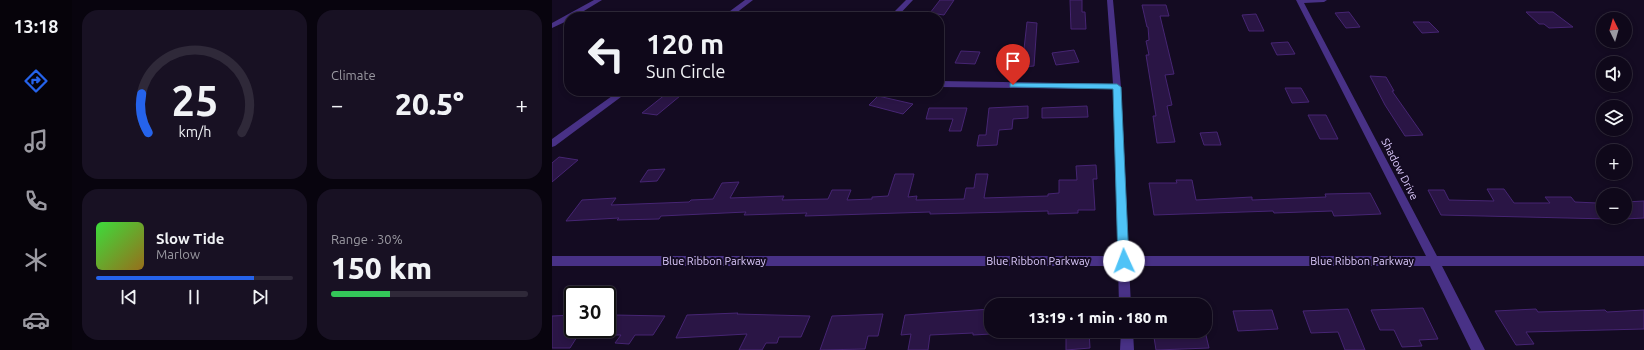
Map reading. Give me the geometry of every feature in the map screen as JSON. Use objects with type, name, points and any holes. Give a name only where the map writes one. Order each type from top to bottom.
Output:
[{"type":"street","points":[[577,12],[599,0]]},
{"type":"street","points":[[733,12],[750,0]]},
{"type":"street","points":[[898,12],[910,0]]},
{"type":"street","points":[[1110,0],[1117,87],[1125,298]]},
{"type":"street","points":[[1300,0],[1324,0]]},
{"type":"street","name":"Shadow Drive","points":[[1300,0],[1478,350]]},
{"type":"street","points":[[552,26],[564,19]]},
{"type":"street","points":[[944,84],[1117,87]]},
{"type":"street","points":[[552,144],[618,96]]},
{"type":"street","name":"Blue Ribbon Parkway","points":[[552,261],[1644,261]]},
{"type":"street","points":[[1127,338],[1127,350]]},
{"type":"building","points":[[940,0],[954,0],[944,15],[944,12],[931,12]]},
{"type":"building","points":[[1070,0],[1082,0],[1082,12],[1085,12],[1086,29],[1071,29]]},
{"type":"building","points":[[1142,5],[1166,5],[1169,16],[1160,16],[1174,74],[1165,75],[1172,105],[1167,106],[1175,142],[1157,143],[1153,116],[1156,116],[1146,55],[1149,55],[1146,41],[1149,40],[1148,27]]},
{"type":"building","points":[[1349,12],[1360,27],[1346,28],[1335,13]]},
{"type":"building","points":[[1526,12],[1553,12],[1573,27],[1549,28],[1544,24],[1539,24]]},
{"type":"building","points":[[1256,14],[1264,31],[1249,31],[1242,15]]},
{"type":"building","points":[[1027,22],[1037,23],[1034,66],[1022,67]]},
{"type":"building","points":[[1413,22],[1429,22],[1439,32],[1422,33]]},
{"type":"building","points":[[1288,42],[1295,54],[1277,55],[1271,43]]},
{"type":"building","points":[[1074,50],[1079,62],[1056,65],[1052,53]]},
{"type":"building","points":[[961,51],[980,52],[975,64],[955,63]]},
{"type":"building","points":[[1370,76],[1386,77],[1394,91],[1392,91],[1423,135],[1405,136],[1385,105]]},
{"type":"building","points":[[1285,88],[1301,88],[1309,102],[1292,103]]},
{"type":"building","points":[[663,96],[680,96],[657,115],[642,113]]},
{"type":"building","points":[[878,96],[913,104],[903,114],[869,105]]},
{"type":"building","points":[[1028,106],[1028,118],[1013,119],[1012,129],[999,130],[997,145],[977,146],[979,135],[986,135],[989,108]]},
{"type":"building","points":[[1087,106],[1088,117],[1042,118],[1042,108]]},
{"type":"building","points":[[929,108],[967,108],[961,131],[949,131],[953,119],[926,119]]},
{"type":"building","points":[[1308,115],[1326,115],[1338,139],[1320,139]]},
{"type":"building","points":[[1217,132],[1221,145],[1204,145],[1200,133]]},
{"type":"building","points":[[559,157],[578,160],[552,182],[552,163]]},
{"type":"building","points":[[1096,165],[1097,179],[1093,179],[1095,210],[1078,210],[1078,213],[1048,214],[1048,211],[930,214],[930,212],[805,216],[807,213],[744,215],[746,212],[661,216],[659,219],[617,220],[619,218],[566,221],[582,200],[616,198],[611,205],[689,202],[691,200],[713,199],[722,183],[739,182],[730,198],[784,196],[782,200],[828,199],[832,190],[851,190],[847,200],[872,199],[872,197],[888,196],[895,174],[914,174],[908,197],[917,196],[916,200],[964,199],[966,188],[974,188],[976,174],[988,174],[984,198],[1048,196],[1048,194],[1059,193],[1059,180],[1077,180],[1076,166]]},
{"type":"building","points":[[665,169],[657,181],[640,182],[648,170]]},
{"type":"building","points":[[1176,180],[1192,180],[1196,200],[1252,197],[1252,200],[1326,197],[1325,194],[1370,193],[1381,214],[1334,216],[1332,211],[1274,213],[1273,211],[1154,215],[1149,183],[1177,183]]},
{"type":"building","points":[[1487,189],[1504,189],[1514,203],[1550,203],[1545,197],[1571,197],[1575,202],[1596,203],[1596,219],[1441,215],[1428,190],[1444,190],[1449,200],[1494,201]]},
{"type":"building","points":[[1644,201],[1644,218],[1632,219],[1632,202]]},
{"type":"building","points":[[1423,308],[1438,339],[1419,340],[1422,346],[1402,347],[1394,330],[1380,330],[1371,310]]},
{"type":"building","points":[[984,309],[984,334],[973,335],[973,333],[930,335],[928,350],[908,350],[911,334],[901,335],[905,315]]},
{"type":"building","points":[[1348,309],[1365,350],[1345,350],[1338,332],[1311,333],[1303,311]]},
{"type":"building","points":[[1536,309],[1538,312],[1605,310],[1607,312],[1644,310],[1644,329],[1526,332],[1534,344],[1516,345],[1495,311]]},
{"type":"building","points":[[1272,310],[1278,329],[1238,331],[1233,311]]},
{"type":"building","points":[[738,313],[737,314],[810,316],[801,337],[779,337],[777,343],[766,343],[762,350],[739,350],[747,334],[676,338],[687,315]]},
{"type":"building","points":[[883,314],[878,336],[868,336],[865,349],[820,350],[832,316]]},
{"type":"building","points":[[564,315],[564,338],[576,338],[570,348],[552,348],[552,316]]},
{"type":"building","points":[[616,315],[665,316],[653,335],[635,335],[629,344],[615,343],[621,335],[616,335]]},
{"type":"building","points":[[1066,338],[1089,338],[1090,348],[1066,350]]},
{"type":"building","points":[[1154,338],[1207,338],[1209,348],[1156,350]]},
{"type":"route","points":[[1013,85],[1117,87],[1124,261]]}]
